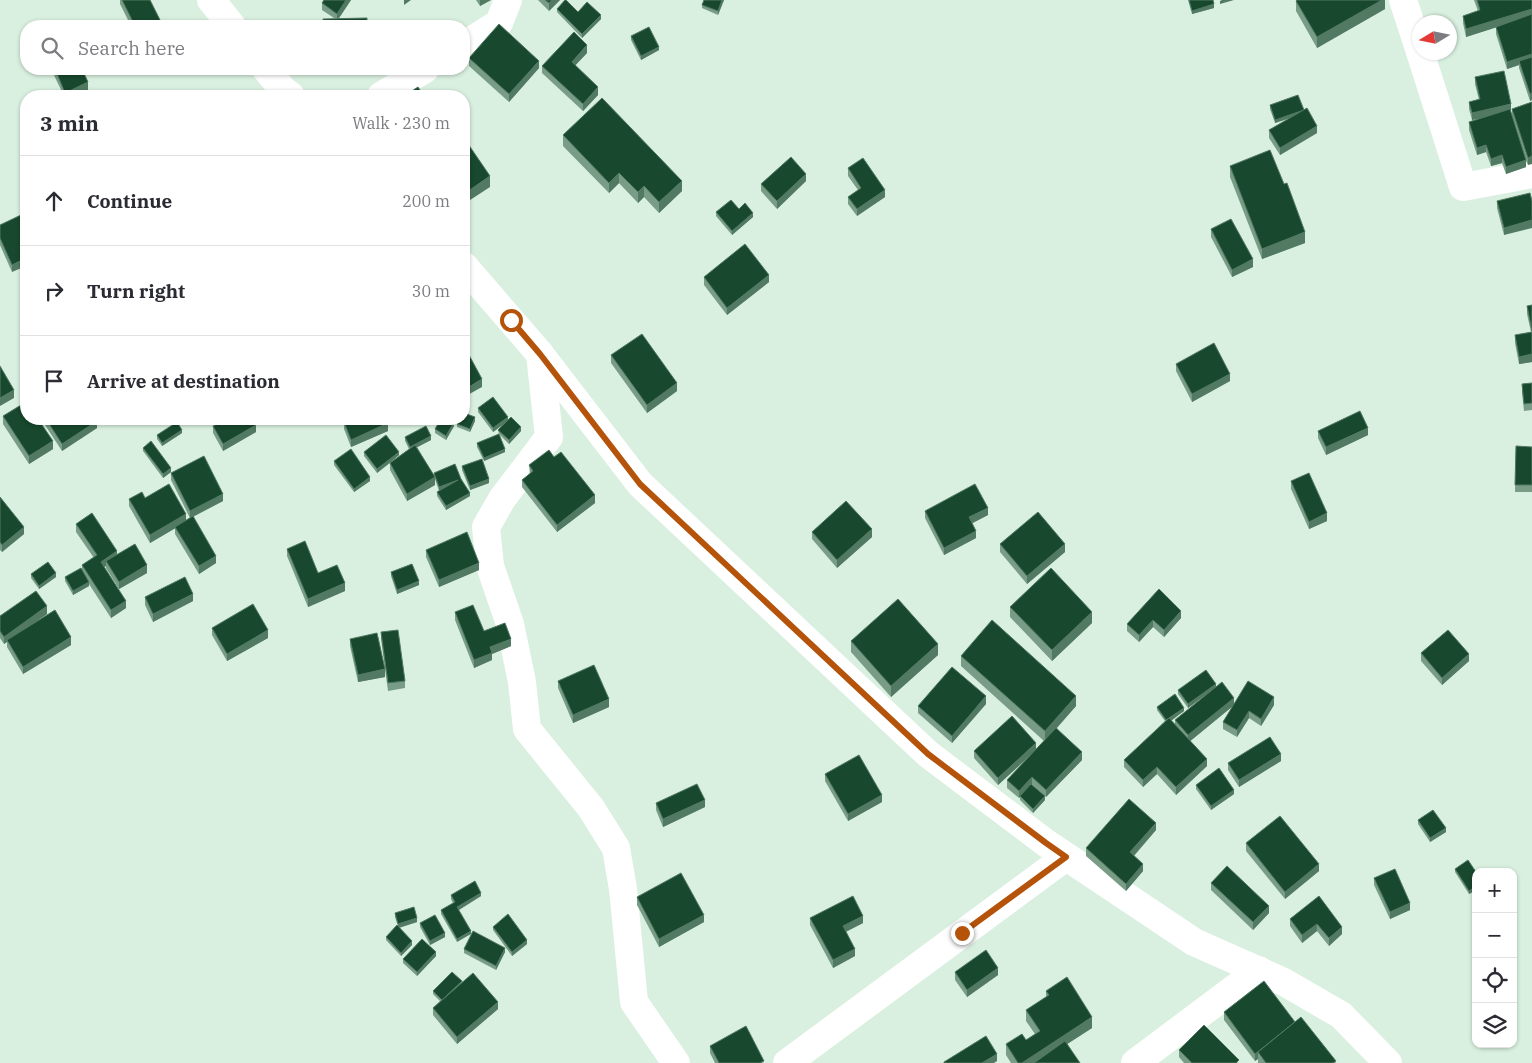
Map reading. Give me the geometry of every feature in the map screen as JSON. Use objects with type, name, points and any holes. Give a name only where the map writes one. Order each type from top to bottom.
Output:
[{"type":"street","points":[[211,0],[227,20]]},
{"type":"street","points":[[470,41],[499,23],[508,0]]},
{"type":"street","points":[[1403,0],[1412,28]]},
{"type":"street","points":[[1423,60],[1463,187],[1532,174]]},
{"type":"street","points":[[271,75],[283,90]]},
{"type":"street","points":[[391,90],[415,75]]},
{"type":"street","points":[[470,273],[540,354],[640,484],[928,754],[1046,843],[1194,942],[1284,982],[1341,1015],[1388,1063]]},
{"type":"street","points":[[540,354],[549,437],[502,499],[486,527],[490,566],[510,624],[522,682],[527,729],[591,808],[616,848],[623,889],[634,1002],[676,1063]]},
{"type":"street","points":[[787,1063],[1066,857]]},
{"type":"street","points":[[1134,1063],[1259,970]]},
{"type":"building","points":[[122,0],[150,0],[160,20],[132,20]]},
{"type":"building","points":[[324,0],[346,0],[337,14],[322,3]]},
{"type":"building","points":[[565,0],[578,12],[587,2],[601,15],[582,34],[557,9]]},
{"type":"building","points":[[704,0],[722,0],[718,11],[702,5]]},
{"type":"building","points":[[1189,0],[1213,0],[1214,4],[1192,11]]},
{"type":"building","points":[[1297,0],[1382,0],[1317,37]]},
{"type":"building","points":[[1477,0],[1532,0],[1532,9],[1466,29],[1463,16],[1480,10]]},
{"type":"building","points":[[1532,14],[1532,54],[1507,62],[1496,27]]},
{"type":"building","points":[[367,18],[367,20],[323,20]]},
{"type":"building","points":[[499,24],[539,61],[509,94],[470,57]]},
{"type":"building","points":[[649,27],[659,47],[641,56],[631,36]]},
{"type":"building","points":[[574,32],[587,45],[572,62],[598,87],[583,104],[542,66]]},
{"type":"building","points":[[1532,57],[1532,93],[1530,94],[1519,61]]},
{"type":"building","points":[[1504,71],[1511,104],[1472,113],[1469,102],[1480,99],[1475,77]]},
{"type":"building","points":[[58,75],[85,75],[88,82],[71,90],[64,90]]},
{"type":"building","points":[[1298,95],[1304,110],[1275,120],[1270,105]]},
{"type":"building","points":[[602,98],[682,181],[659,202],[644,186],[638,192],[619,173],[609,183],[563,135]]},
{"type":"building","points":[[1532,102],[1532,156],[1528,158],[1512,109]]},
{"type":"building","points":[[1307,108],[1317,126],[1280,148],[1269,130]]},
{"type":"building","points":[[1510,109],[1526,160],[1506,167],[1502,155],[1491,159],[1486,145],[1477,148],[1469,122]]},
{"type":"building","points":[[470,147],[490,176],[470,190]]},
{"type":"building","points":[[1270,150],[1284,184],[1287,183],[1305,232],[1262,249],[1230,166]]},
{"type":"building","points":[[791,157],[806,174],[777,201],[761,184]]},
{"type":"building","points":[[863,158],[885,190],[857,209],[848,197],[861,188],[848,168]]},
{"type":"building","points":[[1530,193],[1532,220],[1504,228],[1497,201]]},
{"type":"building","points":[[731,200],[739,209],[745,203],[753,213],[732,231],[716,212]]},
{"type":"building","points":[[20,215],[20,261],[12,265],[0,238],[0,225]]},
{"type":"building","points":[[1231,219],[1253,259],[1232,270],[1211,229]]},
{"type":"building","points":[[745,244],[769,275],[727,308],[704,277]]},
{"type":"building","points":[[1532,305],[1532,331],[1527,306]]},
{"type":"building","points":[[1532,332],[1532,354],[1519,357],[1515,335]]},
{"type":"building","points":[[642,334],[677,383],[647,405],[611,355]]},
{"type":"building","points":[[1214,343],[1230,374],[1192,394],[1176,364]]},
{"type":"building","points":[[470,357],[482,379],[470,386]]},
{"type":"building","points":[[0,366],[14,390],[0,398]]},
{"type":"building","points":[[1532,383],[1532,403],[1524,404],[1522,384]]},
{"type":"building","points":[[493,397],[508,417],[493,428],[478,408]]},
{"type":"building","points":[[20,406],[20,425],[42,425],[53,441],[29,456],[3,416]]},
{"type":"building","points":[[1360,411],[1368,428],[1326,447],[1318,431]]},
{"type":"building","points":[[470,415],[475,417],[470,429],[460,425],[470,425]]},
{"type":"building","points":[[511,417],[521,427],[509,440],[498,430]]},
{"type":"building","points":[[50,425],[91,425],[62,444]]},
{"type":"building","points":[[172,425],[179,425],[182,430],[162,443],[157,435]]},
{"type":"building","points":[[215,425],[256,425],[223,444],[213,426]]},
{"type":"building","points":[[345,425],[384,425],[351,440]]},
{"type":"building","points":[[437,425],[452,425],[446,436],[435,429]]},
{"type":"building","points":[[426,426],[431,436],[410,447],[405,437]]},
{"type":"building","points":[[499,434],[505,449],[484,458],[477,443]]},
{"type":"building","points":[[386,435],[399,452],[377,469],[364,452]]},
{"type":"building","points":[[151,441],[171,468],[163,474],[143,448]]},
{"type":"building","points":[[415,445],[435,477],[407,494],[390,463]]},
{"type":"building","points":[[1516,446],[1532,447],[1532,485],[1515,485]]},
{"type":"building","points":[[351,449],[370,477],[354,489],[334,461]]},
{"type":"building","points":[[549,450],[554,457],[561,452],[595,495],[557,525],[522,480],[533,471],[529,465]]},
{"type":"building","points":[[204,456],[223,494],[190,511],[171,473]]},
{"type":"building","points":[[482,459],[489,479],[470,486],[462,466]]},
{"type":"building","points":[[455,464],[461,479],[470,493],[446,506],[437,492],[458,480],[439,487],[434,473]]},
{"type":"building","points":[[1309,473],[1327,513],[1309,522],[1291,481]]},
{"type":"building","points":[[169,484],[186,514],[150,535],[129,499],[142,492],[145,498]]},
{"type":"building","points":[[975,484],[988,508],[969,517],[976,531],[944,548],[925,511]]},
{"type":"building","points":[[0,497],[24,527],[2,545],[0,542]]},
{"type":"building","points":[[846,501],[872,529],[837,560],[812,532]]},
{"type":"building","points":[[1038,512],[1065,544],[1027,576],[1000,544]]},
{"type":"building","points":[[92,513],[117,551],[101,562],[126,601],[111,610],[82,565],[97,555],[76,524]]},
{"type":"building","points":[[193,516],[216,556],[199,566],[175,527]]},
{"type":"building","points":[[467,532],[479,563],[439,580],[426,550]]},
{"type":"building","points":[[305,541],[318,573],[337,565],[345,583],[308,599],[287,549]]},
{"type":"building","points":[[135,544],[147,565],[119,582],[106,561]]},
{"type":"building","points":[[48,562],[56,573],[39,586],[31,574]]},
{"type":"building","points":[[412,564],[419,581],[397,590],[391,572]]},
{"type":"building","points":[[81,568],[89,582],[73,591],[65,577]]},
{"type":"building","points":[[1051,568],[1092,612],[1052,650],[1010,607]]},
{"type":"building","points":[[185,577],[193,594],[153,614],[145,597]]},
{"type":"building","points":[[1159,589],[1181,611],[1164,630],[1153,620],[1139,635],[1127,624]]},
{"type":"building","points":[[36,591],[47,606],[4,637],[0,631],[0,616]]},
{"type":"building","points":[[898,599],[938,644],[891,686],[851,641]]},
{"type":"building","points":[[253,604],[268,630],[227,654],[212,628]]},
{"type":"building","points":[[473,605],[484,631],[505,623],[511,639],[490,647],[492,653],[474,660],[455,612]]},
{"type":"building","points":[[55,610],[71,637],[23,667],[7,640]]},
{"type":"building","points":[[992,620],[1076,696],[1045,731],[961,656]]},
{"type":"building","points":[[398,630],[405,681],[388,683],[381,632]]},
{"type":"building","points":[[1448,630],[1469,654],[1442,678],[1421,653]]},
{"type":"building","points":[[377,633],[385,669],[358,675],[350,639]]},
{"type":"building","points":[[594,665],[609,699],[573,715],[558,681]]},
{"type":"building","points":[[952,667],[986,696],[952,736],[918,706]]},
{"type":"building","points":[[1206,670],[1216,684],[1188,704],[1178,690]]},
{"type":"building","points":[[1248,681],[1274,697],[1261,719],[1249,711],[1237,730],[1223,722]]},
{"type":"building","points":[[1222,682],[1234,698],[1188,735],[1175,720]]},
{"type":"building","points":[[1175,694],[1184,708],[1166,720],[1157,707]]},
{"type":"building","points":[[1012,716],[1036,743],[998,778],[974,751]]},
{"type":"building","points":[[1169,718],[1207,759],[1176,787],[1157,767],[1143,780],[1124,760]]},
{"type":"building","points":[[1056,728],[1082,752],[1046,790],[1032,777],[1019,791],[1007,780]]},
{"type":"building","points":[[1270,737],[1281,754],[1239,780],[1228,763]]},
{"type":"building","points":[[859,755],[882,795],[848,814],[825,774]]},
{"type":"building","points":[[1219,768],[1234,790],[1211,806],[1196,785]]},
{"type":"building","points":[[697,784],[705,800],[663,819],[656,803]]},
{"type":"building","points":[[1031,784],[1045,796],[1033,809],[1020,796]]},
{"type":"building","points":[[1129,799],[1156,823],[1130,852],[1143,864],[1126,884],[1086,848]]},
{"type":"building","points":[[1433,810],[1446,828],[1430,838],[1418,820]]},
{"type":"building","points":[[1280,816],[1319,864],[1285,892],[1246,843]]},
{"type":"building","points":[[1468,860],[1473,868],[1472,889],[1469,891],[1455,869]]},
{"type":"building","points":[[1227,866],[1269,906],[1253,922],[1211,883]]},
{"type":"building","points":[[1395,869],[1410,903],[1390,912],[1374,878]]},
{"type":"building","points":[[681,873],[704,915],[659,939],[637,897]]},
{"type":"building","points":[[475,881],[481,893],[457,907],[471,931],[457,939],[441,910],[455,902],[451,895]]},
{"type":"building","points":[[853,896],[863,916],[843,926],[855,949],[833,960],[810,918]]},
{"type":"building","points":[[1319,896],[1342,927],[1329,938],[1317,924],[1302,935],[1290,919]]},
{"type":"building","points":[[414,907],[417,918],[398,924],[395,913]]},
{"type":"building","points":[[508,914],[527,940],[512,952],[493,927]]},
{"type":"building","points":[[435,915],[445,933],[430,941],[420,923]]},
{"type":"building","points":[[397,925],[412,941],[401,953],[386,937]]},
{"type":"building","points":[[473,931],[505,948],[496,966],[464,949]]},
{"type":"building","points":[[422,939],[436,952],[417,972],[403,959]]},
{"type":"building","points":[[986,950],[998,968],[967,990],[955,972]]},
{"type":"building","points":[[452,972],[462,981],[442,1000],[433,991]]},
{"type":"building","points":[[473,973],[498,1002],[457,1037],[433,1008]]},
{"type":"building","points":[[1067,977],[1092,1017],[1022,1063],[1018,1063],[1006,1044],[1022,1034],[1026,1040],[1040,1031],[1026,1010],[1049,995],[1046,991]]},
{"type":"building","points":[[1264,981],[1295,1022],[1255,1054],[1224,1012]]},
{"type":"building","points":[[1301,1017],[1336,1061],[1333,1063],[1266,1063],[1258,1052]]},
{"type":"building","points":[[1204,1025],[1239,1060],[1236,1063],[1192,1063],[1179,1050]]},
{"type":"building","points":[[746,1026],[764,1061],[760,1063],[719,1063],[710,1046]]},
{"type":"building","points":[[986,1036],[997,1054],[982,1063],[944,1063],[944,1062]]},
{"type":"building","points":[[1065,1041],[1080,1063],[1034,1063]]},
{"type":"route","points":[[511,320],[540,354],[640,484],[928,754],[1066,857],[962,933]]}]
